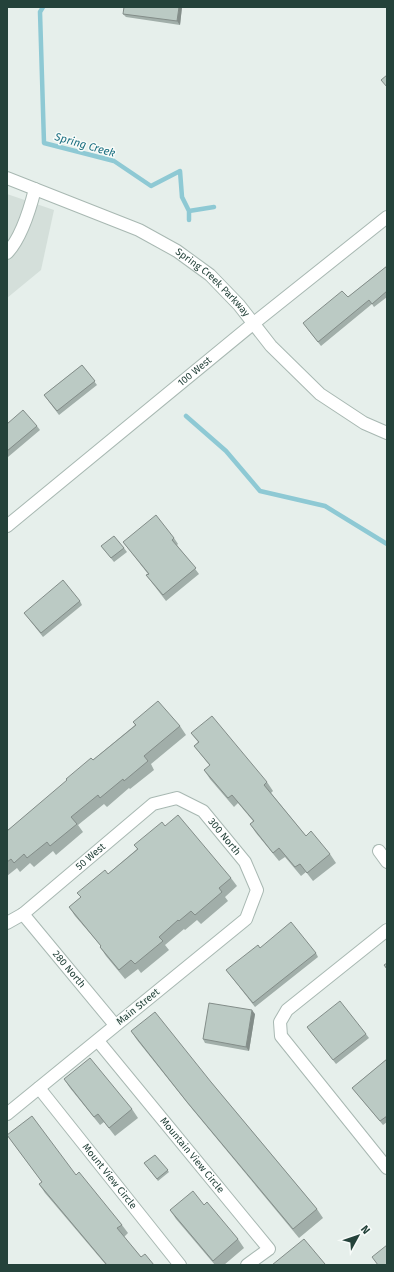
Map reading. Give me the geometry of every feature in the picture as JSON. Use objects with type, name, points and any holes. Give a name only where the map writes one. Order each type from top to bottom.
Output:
[{"type":"street","name":"Spring Creek Parkway","points":[[7,178],[139,230],[177,251],[210,275],[239,305],[271,346],[320,394],[364,423],[387,432]]},
{"type":"street","points":[[7,253],[12,248],[29,211],[35,189]]},
{"type":"street","name":"100 West","points":[[7,526],[254,323],[386,218]]},
{"type":"street","name":"300 North","points":[[177,798],[203,811],[245,862],[257,890]]},
{"type":"street","name":"50 West","points":[[7,923],[23,914],[153,804],[177,798]]},
{"type":"street","points":[[379,851],[387,862]]},
{"type":"street","name":"Main Street","points":[[7,1114],[246,919],[257,890]]},
{"type":"street","name":"280 North","points":[[23,914],[115,1025]]},
{"type":"street","points":[[385,1163],[281,1036],[280,1022],[287,1010],[387,930]]},
{"type":"street","name":"Mountain View Circle","points":[[98,1041],[269,1249],[247,1265]]},
{"type":"street","name":"Mount View Circle","points":[[39,1088],[180,1265]]},
{"type":"shaded area","points":[[7,194],[54,210],[41,270],[7,298]]},
{"type":"building","points":[[124,7],[179,7],[177,21],[123,14]]},
{"type":"building","points":[[387,75],[387,87],[381,80]]},
{"type":"building","points":[[387,266],[387,291],[372,304],[369,300],[318,342],[303,323],[342,291],[348,297]]},
{"type":"building","points":[[82,365],[95,381],[57,411],[44,395]]},
{"type":"building","points":[[23,410],[37,426],[7,451],[7,424]]},
{"type":"building","points":[[156,515],[174,538],[172,540],[196,568],[163,595],[146,575],[149,574],[123,542]]},
{"type":"building","points":[[114,536],[124,548],[111,558],[101,546]]},
{"type":"building","points":[[63,580],[80,601],[41,633],[24,613]]},
{"type":"building","points":[[158,701],[180,726],[144,756],[148,761],[124,781],[123,779],[100,798],[98,795],[71,817],[77,824],[50,846],[47,842],[27,858],[24,854],[14,863],[11,859],[7,862],[7,831],[91,758],[93,760],[136,725],[133,722]]},
{"type":"building","points":[[212,716],[267,782],[264,785],[306,836],[311,831],[330,854],[307,873],[300,864],[295,867],[279,848],[273,853],[250,824],[254,821],[232,795],[228,798],[204,770],[210,765],[194,746],[199,742],[191,733]]},
{"type":"building","points":[[178,815],[231,878],[219,888],[222,892],[195,915],[191,911],[179,921],[178,920],[159,937],[163,941],[135,964],[131,960],[119,970],[69,907],[81,897],[77,893],[105,870],[108,874],[138,849],[134,845],[162,822],[165,826]]},
{"type":"building","points":[[291,922],[316,953],[253,1003],[226,970],[258,945],[260,948]]},
{"type":"building","points":[[340,1001],[366,1034],[333,1060],[307,1027]]},
{"type":"building","points":[[209,1003],[252,1010],[246,1047],[203,1039]]},
{"type":"building","points":[[155,1012],[211,1082],[317,1209],[293,1229],[187,1102],[131,1031]]},
{"type":"building","points":[[90,1058],[132,1109],[109,1128],[98,1114],[94,1117],[64,1079]]},
{"type":"building","points":[[387,1059],[387,1116],[380,1121],[352,1088]]},
{"type":"building","points":[[32,1116],[76,1175],[79,1172],[122,1225],[117,1228],[141,1257],[145,1254],[154,1265],[107,1265],[39,1184],[42,1182],[7,1135]]},
{"type":"building","points":[[155,1155],[168,1170],[157,1179],[144,1163]]},
{"type":"building","points":[[193,1191],[204,1205],[207,1202],[238,1239],[213,1261],[170,1210]]},
{"type":"building","points":[[304,1239],[325,1264],[272,1265]]},
{"type":"building","points":[[387,1245],[387,1265],[378,1265],[372,1257]]},
{"type":"waterway","name":"Spring Creek","points":[[43,7],[40,12],[44,143],[114,161],[151,186],[180,171],[182,197],[189,211],[214,207]]},
{"type":"waterway","points":[[189,211],[189,220]]},
{"type":"waterway","points":[[186,416],[226,451],[260,491],[325,506],[387,544]]}]
